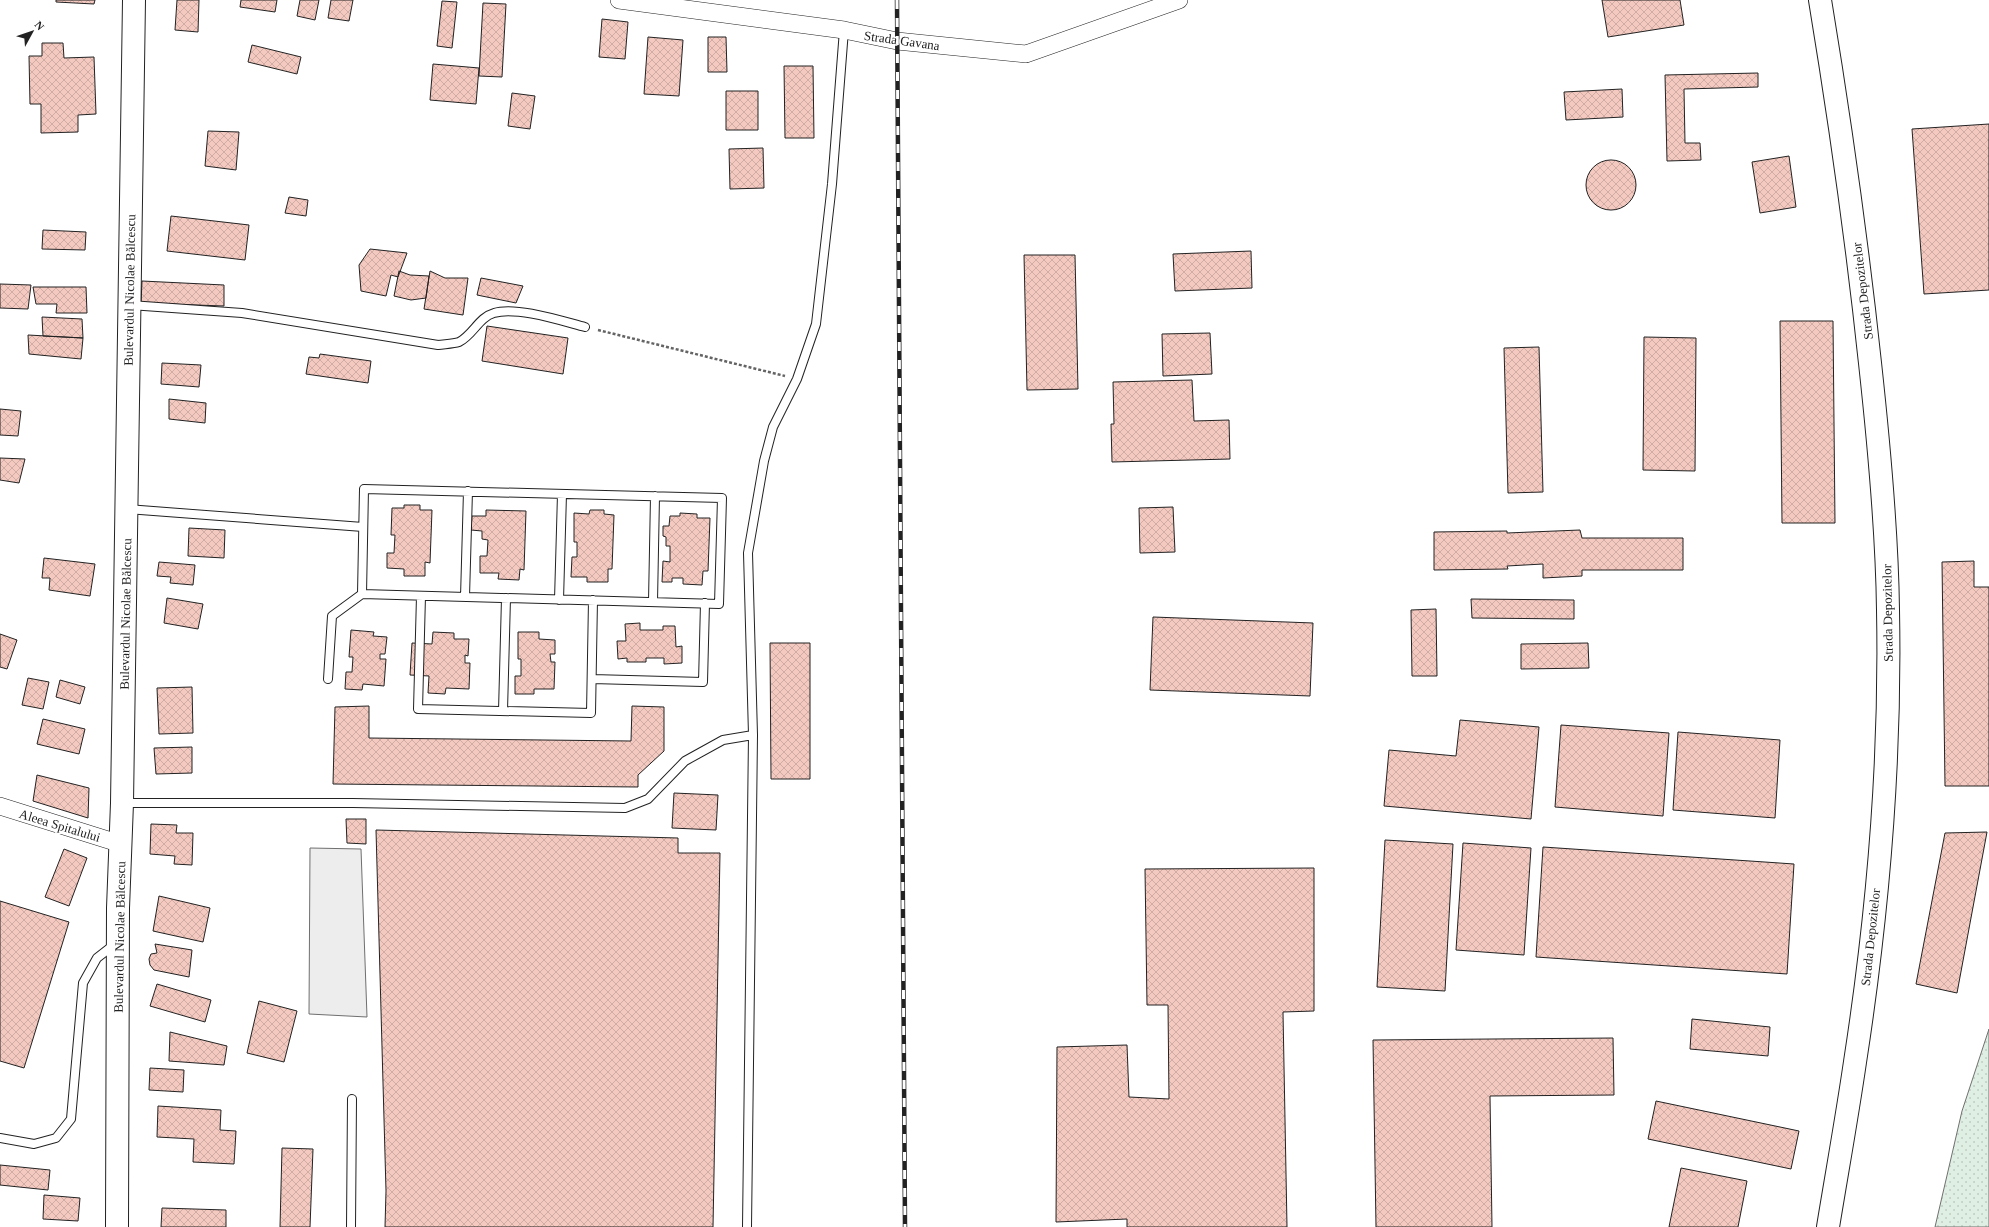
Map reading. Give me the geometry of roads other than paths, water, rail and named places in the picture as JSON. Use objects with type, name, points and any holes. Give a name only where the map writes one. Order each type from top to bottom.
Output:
[{"type":"main road","name":"Bulevardul Nicolae Bălcescu","points":[[117,1227],[118,942],[122,803],[134,0]]},
{"type":"main road","name":"Strada Depozitelor","points":[[1820,0],[1843,141],[1864,298],[1879,438],[1889,614],[1886,744],[1871,940],[1856,1060],[1828,1227]]},
{"type":"street","name":"Strada Gavana","points":[[619,0],[844,30],[897,42],[1026,54],[1178,0]]},
{"type":"street","name":"Aleea Spitalului","points":[[0,806],[121,844]]},
{"type":"lane","points":[[747,1227],[753,735],[748,553],[766,454],[773,427],[797,379],[816,324],[832,184],[844,30]]},
{"type":"lane","points":[[129,305],[242,313],[438,345],[458,342],[471,333],[484,318],[494,313],[516,311],[585,326]]},
{"type":"lane","points":[[328,680],[332,616],[362,594],[719,604],[722,498],[364,489],[362,594]]},
{"type":"lane","points":[[465,597],[468,491]]},
{"type":"lane","points":[[560,600],[562,494]]},
{"type":"lane","points":[[653,602],[655,496]]},
{"type":"lane","points":[[126,508],[363,527]]},
{"type":"lane","points":[[421,596],[418,709],[503,711],[591,713],[593,600]]},
{"type":"lane","points":[[503,711],[506,598]]},
{"type":"lane","points":[[592,679],[703,682],[705,604]]},
{"type":"lane","points":[[122,803],[353,803],[625,808],[648,798],[685,761],[723,740],[753,735]]},
{"type":"lane","points":[[0,1138],[34,1144],[56,1138],[71,1119],[83,983],[97,958],[118,942]]},
{"type":"lane","points":[[351,1227],[352,1100]]},
{"type":"railway","points":[[897,0],[905,1227]]}]
